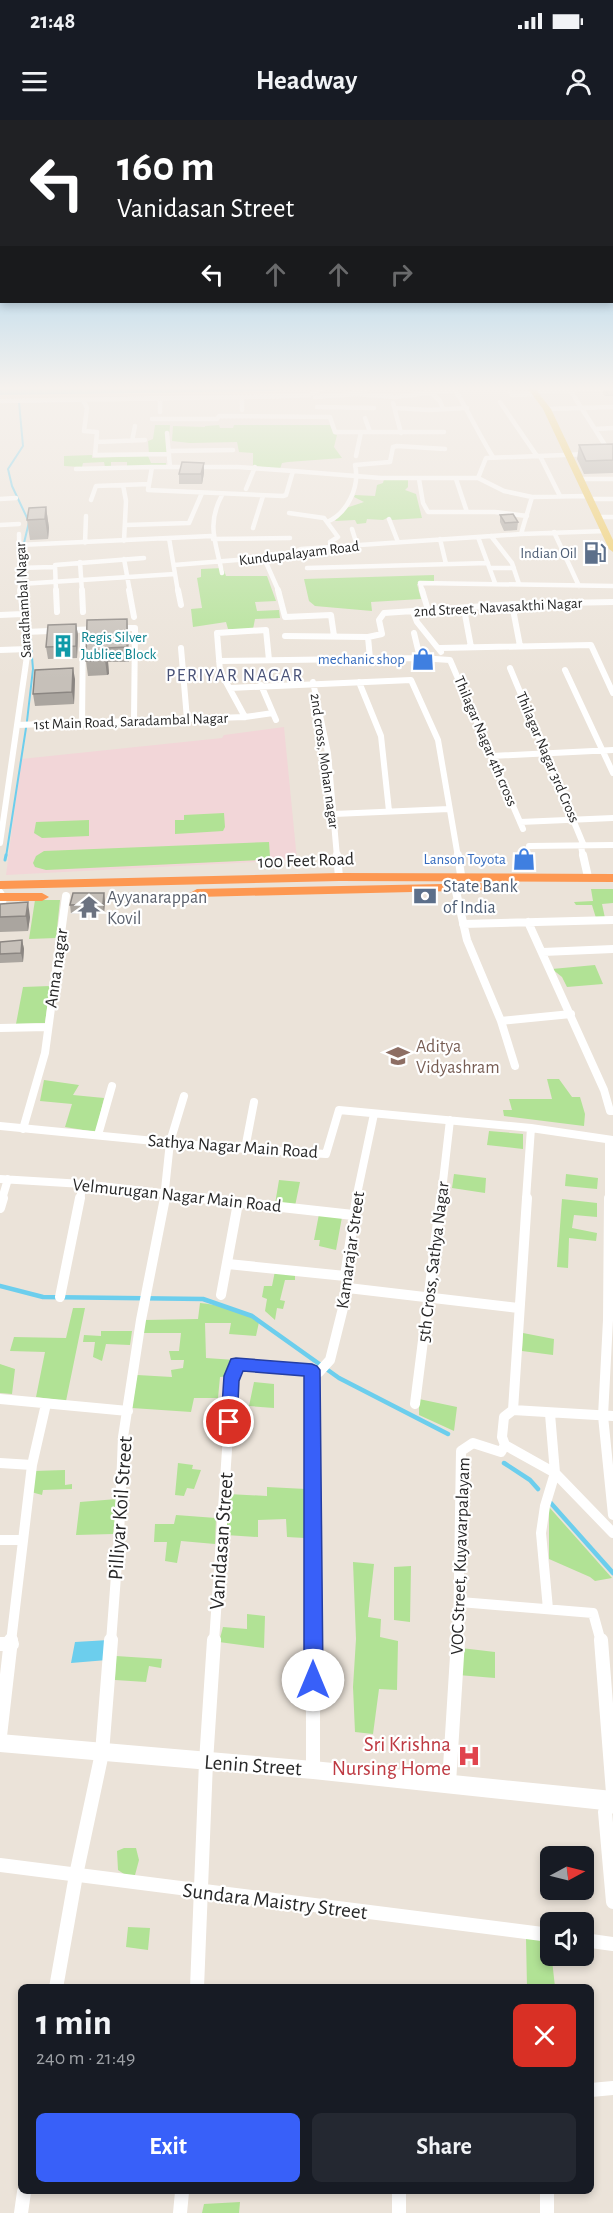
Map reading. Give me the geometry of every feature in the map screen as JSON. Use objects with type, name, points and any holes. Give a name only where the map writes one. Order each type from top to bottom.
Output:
[{"type":"highway","name":"100 Feet Road","points":[[1,893],[339,877],[613,887]]},
{"type":"highway","name":"100 Feet Road","points":[[1,893],[66,896],[458,881],[613,878]]},
{"type":"main road","points":[[582,484],[613,549]]},
{"type":"street","points":[[246,489],[248,484]]},
{"type":"street","points":[[91,500],[96,486],[123,485],[202,494],[285,496],[289,484]]},
{"type":"street","points":[[327,522],[335,519],[355,489],[356,484]]},
{"type":"street","points":[[419,484],[426,511],[527,516]]},
{"type":"street","points":[[458,484],[468,512]]},
{"type":"street","points":[[489,484],[504,491],[531,496],[613,499]]},
{"type":"street","points":[[553,484],[560,496]]},
{"type":"street","points":[[123,485],[126,525],[124,541]]},
{"type":"street","points":[[126,525],[189,523],[202,494]]},
{"type":"street","points":[[222,495],[214,512],[212,538],[222,573]]},
{"type":"street","points":[[253,528],[263,496]]},
{"type":"street","points":[[521,534],[531,496]]},
{"type":"street","points":[[0,499],[16,498]]},
{"type":"street","points":[[289,513],[317,516],[327,522],[338,537],[330,542],[333,547]]},
{"type":"street","points":[[85,543],[86,516]]},
{"type":"street","points":[[598,518],[613,517]]},
{"type":"street","points":[[389,519],[398,542]]},
{"type":"street","points":[[0,525],[20,524]]},
{"type":"street","points":[[352,529],[357,545]]},
{"type":"street","name":"Kundupalayam Road","points":[[174,565],[287,556],[301,549],[554,532],[605,531]]},
{"type":"street","points":[[554,532],[592,602]]},
{"type":"street","name":"Saradhambal Nagar","points":[[0,842],[28,649],[20,584],[19,534]]},
{"type":"street","points":[[490,536],[514,568],[519,584]]},
{"type":"street","points":[[478,537],[495,583]]},
{"type":"street","points":[[19,545],[169,538],[291,538]]},
{"type":"street","points":[[169,538],[181,605]]},
{"type":"street","points":[[440,539],[447,564]]},
{"type":"street","points":[[20,568],[144,558]]},
{"type":"street","points":[[264,558],[277,584],[285,617],[331,615],[334,636]]},
{"type":"street","points":[[124,559],[134,617]]},
{"type":"street","points":[[80,562],[83,612]]},
{"type":"street","points":[[307,568],[447,564],[514,568]]},
{"type":"street","points":[[53,567],[57,612]]},
{"type":"street","points":[[20,584],[175,574]]},
{"type":"street","points":[[428,610],[420,583],[613,586]]},
{"type":"street","name":"2nd Street, Navasakthi Nagar","points":[[368,637],[382,634],[379,620],[384,613],[512,604],[613,602]]},
{"type":"street","points":[[512,604],[520,646]]},
{"type":"street","points":[[464,609],[471,647]]},
{"type":"street","points":[[413,612],[417,622],[440,648],[591,645],[603,662],[613,693]]},
{"type":"street","points":[[0,615],[23,614]]},
{"type":"street","points":[[115,628],[135,628],[134,721]]},
{"type":"street","points":[[25,632],[104,629]]},
{"type":"street","points":[[245,717],[220,671],[217,633],[263,629],[268,632],[269,660]]},
{"type":"street","points":[[82,723],[83,630]]},
{"type":"street","points":[[414,633],[420,658]]},
{"type":"street","points":[[285,636],[368,637],[370,659]]},
{"type":"street","points":[[181,648],[187,719]]},
{"type":"street","name":"Thilagar Nagar 4th cross","points":[[440,648],[492,756],[522,826],[575,820]]},
{"type":"street","points":[[0,650],[28,649]]},
{"type":"street","points":[[219,661],[446,659]]},
{"type":"street","name":"Thilagar Nagar 3rd Cross","points":[[510,668],[575,820],[588,877]]},
{"type":"street","points":[[565,670],[613,773]]},
{"type":"street","points":[[230,688],[313,682],[411,680],[438,740],[467,940],[501,1021],[515,1066]]},
{"type":"street","name":"2nd cross, Mohan nagar","points":[[313,682],[320,704],[334,814],[339,877]]},
{"type":"street","points":[[358,682],[381,736],[389,812]]},
{"type":"street","name":"1st Main Road, Saradambal Nagar","points":[[17,725],[274,716],[261,685]]},
{"type":"street","points":[[492,756],[613,750]]},
{"type":"street","points":[[334,814],[449,809]]},
{"type":"street","points":[[575,820],[613,818]]},
{"type":"street","points":[[529,846],[613,845]]},
{"type":"street","points":[[0,913],[1,893]]},
{"type":"street","name":"Anna nagar","points":[[0,1028],[48,1027],[66,896]]},
{"type":"street","points":[[463,924],[613,920]]},
{"type":"street","points":[[528,922],[594,1068],[609,1090],[610,1111],[613,1111]]},
{"type":"street","points":[[543,952],[613,949]]},
{"type":"street","points":[[501,1021],[571,1014]]},
{"type":"street","points":[[23,1129],[41,1072],[48,1027]]},
{"type":"street","points":[[98,1135],[112,1086]]},
{"type":"street","name":"Pilliyar Koil Street","points":[[57,1984],[76,1875],[102,1753],[119,1536],[123,1437],[145,1298],[165,1195],[170,1142],[184,1096]]},
{"type":"street","points":[[245,1149],[254,1102]]},
{"type":"street","name":"Sathya Nagar Main Road","points":[[0,1126],[245,1149],[326,1154],[339,1110],[531,1128],[611,1140]]},
{"type":"street","name":"Kamarajar Street","points":[[315,1371],[330,1360],[348,1288],[345,1276],[353,1215],[374,1114]]},
{"type":"street","name":"5th Cross, Sathya Nagar","points":[[415,1404],[430,1299],[450,1120]]},
{"type":"street","points":[[513,1410],[531,1128]]},
{"type":"street","points":[[611,1140],[608,1416],[613,1515]]},
{"type":"street","points":[[0,1208],[4,1179]]},
{"type":"street","name":"Velmurugan Nagar Main Road","points":[[4,1179],[83,1184],[353,1215]]},
{"type":"street","points":[[60,1297],[83,1184]]},
{"type":"street","points":[[221,1295],[238,1203]]},
{"type":"street","points":[[228,1264],[345,1276]]},
{"type":"street","points":[[348,1288],[518,1308]]},
{"type":"street","name":"Vanidasan Street","points":[[206,1762],[232,1376],[235,1376],[236,1364],[315,1371]]},
{"type":"street","points":[[313,1770],[315,1371]]},
{"type":"street","points":[[0,1399],[128,1411]]},
{"type":"street","points":[[0,1736],[6,1644],[23,1540],[32,1465],[46,1404]]},
{"type":"street","points":[[608,1416],[513,1410],[504,1417],[502,1437],[505,1445],[555,1473],[613,1533]]},
{"type":"street","points":[[548,1608],[541,1533],[545,1506],[555,1473],[550,1414]]},
{"type":"street","name":"VOC Street, Kuyavarpalayam","points":[[449,1783],[460,1602],[461,1451],[473,1443],[501,1452],[505,1445]]},
{"type":"street","points":[[0,1463],[32,1465]]},
{"type":"street","points":[[0,1540],[23,1540]]},
{"type":"street","points":[[460,1602],[593,1613],[600,1634],[613,1793]]},
{"type":"street","name":"Lenin Street","points":[[0,1743],[313,1770],[613,1801]]},
{"type":"street","points":[[196,1984],[206,1762]]},
{"type":"street","points":[[613,1801],[605,1812],[613,1902]]},
{"type":"street","name":"Sundara Maistry Street","points":[[0,1865],[540,1934]]},
{"type":"street","points":[[594,1941],[613,1944]]},
{"type":"street","points":[[594,2090],[613,2088]]},
{"type":"street","points":[[21,2213],[24,2194]]},
{"type":"street","points":[[180,2213],[182,2194]]},
{"type":"street","points":[[399,2194],[399,2213]]},
{"type":"street","points":[[547,2194],[547,2213]]},
{"type":"shaded area","points":[[284,727],[297,860],[6,875],[21,759],[222,738],[224,735]]},
{"type":"green space","points":[[408,484],[405,490],[416,494],[422,518],[367,519],[366,523],[357,524],[355,520],[335,521],[343,509],[364,502],[354,497],[355,495],[375,496],[377,485]]},
{"type":"green space","points":[[223,568],[226,576],[267,576],[276,601],[255,602],[257,611],[279,610],[280,618],[255,619],[253,629],[228,629],[226,622],[193,627],[191,609],[202,608],[197,578],[201,577],[201,569]]},
{"type":"green space","points":[[434,575],[434,584],[417,584],[421,599],[371,602],[372,611],[315,606],[309,601],[304,579]]},
{"type":"green space","points":[[224,813],[223,831],[175,834],[175,820],[184,820],[184,815]]},
{"type":"green space","points":[[89,820],[89,836],[42,838],[34,833],[36,822]]},
{"type":"green space","points":[[269,842],[270,857],[262,860],[46,870],[35,867],[33,863],[36,856],[44,851]]},
{"type":"green space","points":[[591,889],[613,889],[613,903],[602,904],[605,918],[596,918],[592,905],[576,905],[574,902],[593,901]]},
{"type":"green space","points":[[35,900],[60,900],[56,938],[29,939]]},
{"type":"green space","points":[[595,965],[603,984],[567,987],[562,977],[552,969]]},
{"type":"green space","points":[[50,986],[45,1023],[16,1024],[23,987]]},
{"type":"green space","points":[[547,1079],[559,1079],[572,1097],[580,1097],[585,1114],[584,1126],[504,1116],[503,1110],[512,1110],[509,1099],[552,1099]]},
{"type":"green space","points":[[44,1080],[79,1085],[73,1095],[104,1098],[96,1132],[65,1127],[72,1104],[40,1101]]},
{"type":"green space","points":[[489,1131],[523,1134],[523,1149],[487,1145]]},
{"type":"green space","points":[[454,1174],[486,1178],[485,1193],[452,1188]]},
{"type":"green space","points":[[566,1174],[598,1178],[597,1189],[565,1186]]},
{"type":"green space","points":[[279,1180],[300,1182],[295,1206],[275,1204]]},
{"type":"green space","points":[[562,1199],[597,1203],[597,1217],[574,1215],[572,1228],[597,1233],[596,1241],[569,1238],[568,1268],[557,1267]]},
{"type":"green space","points":[[319,1214],[342,1217],[336,1250],[319,1246],[320,1240],[314,1240]]},
{"type":"green space","points":[[275,1271],[295,1273],[295,1280],[285,1280],[280,1300],[285,1301],[283,1309],[277,1308],[275,1320],[265,1311],[267,1299],[262,1297],[264,1286],[272,1286]]},
{"type":"green space","points":[[200,1303],[231,1309],[259,1322],[256,1336],[229,1334],[231,1323],[205,1323],[206,1358],[235,1360],[232,1376],[220,1377],[218,1398],[194,1398],[191,1412],[132,1408],[137,1375],[172,1377],[171,1370],[183,1368],[184,1360],[171,1360],[169,1351],[179,1351],[181,1333],[143,1333],[145,1320],[198,1319]]},
{"type":"green space","points":[[73,1308],[85,1308],[66,1401],[36,1397],[45,1352],[10,1351],[14,1337],[66,1338]]},
{"type":"green space","points":[[101,1331],[132,1331],[130,1345],[106,1344],[102,1361],[93,1357],[95,1342],[83,1342],[84,1335],[101,1336]]},
{"type":"green space","points":[[523,1333],[554,1339],[553,1355],[522,1351]]},
{"type":"green space","points":[[0,1364],[15,1369],[12,1394],[0,1393]]},
{"type":"green space","points":[[254,1382],[274,1384],[274,1408],[249,1406]]},
{"type":"green space","points":[[419,1399],[457,1407],[454,1431],[419,1415]]},
{"type":"green space","points":[[178,1463],[193,1465],[192,1469],[201,1470],[194,1489],[187,1488],[184,1496],[175,1495]]},
{"type":"green space","points":[[65,1470],[65,1485],[72,1484],[72,1489],[43,1490],[42,1495],[31,1492],[34,1471]]},
{"type":"green space","points":[[267,1487],[306,1489],[305,1538],[287,1537],[286,1519],[258,1520],[258,1537],[226,1535],[228,1494],[267,1496]]},
{"type":"green space","points":[[117,1499],[113,1534],[76,1535],[80,1502]]},
{"type":"green space","points":[[549,1507],[612,1578],[595,1581],[549,1559]]},
{"type":"green space","points":[[176,1515],[216,1518],[215,1544],[181,1541],[177,1563],[165,1561],[167,1542],[154,1542],[155,1524],[174,1524]]},
{"type":"green space","points":[[353,1562],[374,1564],[368,1617],[381,1619],[380,1637],[398,1641],[397,1690],[379,1689],[373,1734],[355,1732],[353,1687],[356,1639]]},
{"type":"green space","points":[[411,1566],[410,1622],[394,1620],[394,1567]]},
{"type":"green space","points":[[247,1614],[265,1616],[264,1648],[219,1642],[223,1627],[247,1629]]},
{"type":"green space","points":[[461,1648],[495,1652],[495,1678],[458,1675]]},
{"type":"green space","points":[[116,1656],[162,1659],[161,1668],[149,1666],[146,1682],[115,1680]]},
{"type":"green space","points":[[124,1848],[136,1848],[139,1860],[135,1875],[127,1876],[118,1870],[117,1851]]},
{"type":"green space","points":[[128,1927],[150,1928],[148,1950],[126,1947]]},
{"type":"green space","points":[[526,1938],[540,1940],[540,1966],[553,1966],[555,1984],[527,1984]]},
{"type":"green space","points":[[240,2202],[239,2213],[202,2213],[204,2204]]},
{"type":"water","points":[[109,1640],[107,1660],[71,1663],[75,1642]]},
{"type":"building","points":[[46,507],[45,519],[27,520],[29,508]]},
{"type":"building","points":[[513,514],[518,522],[505,523],[500,515]]},
{"type":"building","points":[[127,619],[127,647],[107,648],[107,659],[86,661],[87,620]]},
{"type":"building","points":[[76,624],[76,646],[46,647],[48,625]]},
{"type":"building","points":[[73,668],[72,692],[33,694],[35,670]]},
{"type":"building","points":[[73,893],[104,893],[103,904],[70,905]]},
{"type":"building","points":[[28,902],[26,916],[0,917],[0,904]]},
{"type":"building","points":[[22,940],[21,953],[0,954],[0,942]]},
{"type":"waterway","points":[[11,484],[29,522],[24,543]]},
{"type":"waterway","points":[[22,567],[24,547]]},
{"type":"waterway","points":[[27,721],[33,669],[30,633]]},
{"type":"waterway","points":[[6,857],[26,728]]},
{"type":"waterway","points":[[5,860],[6,855]]},
{"type":"waterway","points":[[0,1286],[43,1297],[203,1299],[252,1316],[339,1378],[448,1434]]},
{"type":"waterway","points":[[504,1463],[530,1480],[538,1489]]},
{"type":"waterway","points":[[549,1501],[613,1573]]},
{"type":"place","name":"Indian Oil","points":[[595,553]]},
{"type":"place","name":"Regis Silver Jubliee Block","points":[[63,646]]},
{"type":"place","name":"mechanic shop","points":[[423,659]]},
{"type":"place","name":"Lanson Toyota","points":[[524,859]]},
{"type":"place","name":"State Bank of India","points":[[425,896]]},
{"type":"place","name":"Ayyanarappan Kovil","points":[[89,907]]},
{"type":"place","name":"Aditya Vidyashram","points":[[398,1056]]},
{"type":"place","name":"Sri Krishna Nursing Home","points":[[469,1756]]},
{"type":"district","name":"PERIYAR NAGAR","points":[[235,675]]},
{"type":"route","points":[[229,1422],[232,1376],[235,1376],[236,1364],[312,1370],[313,1680]]}]
